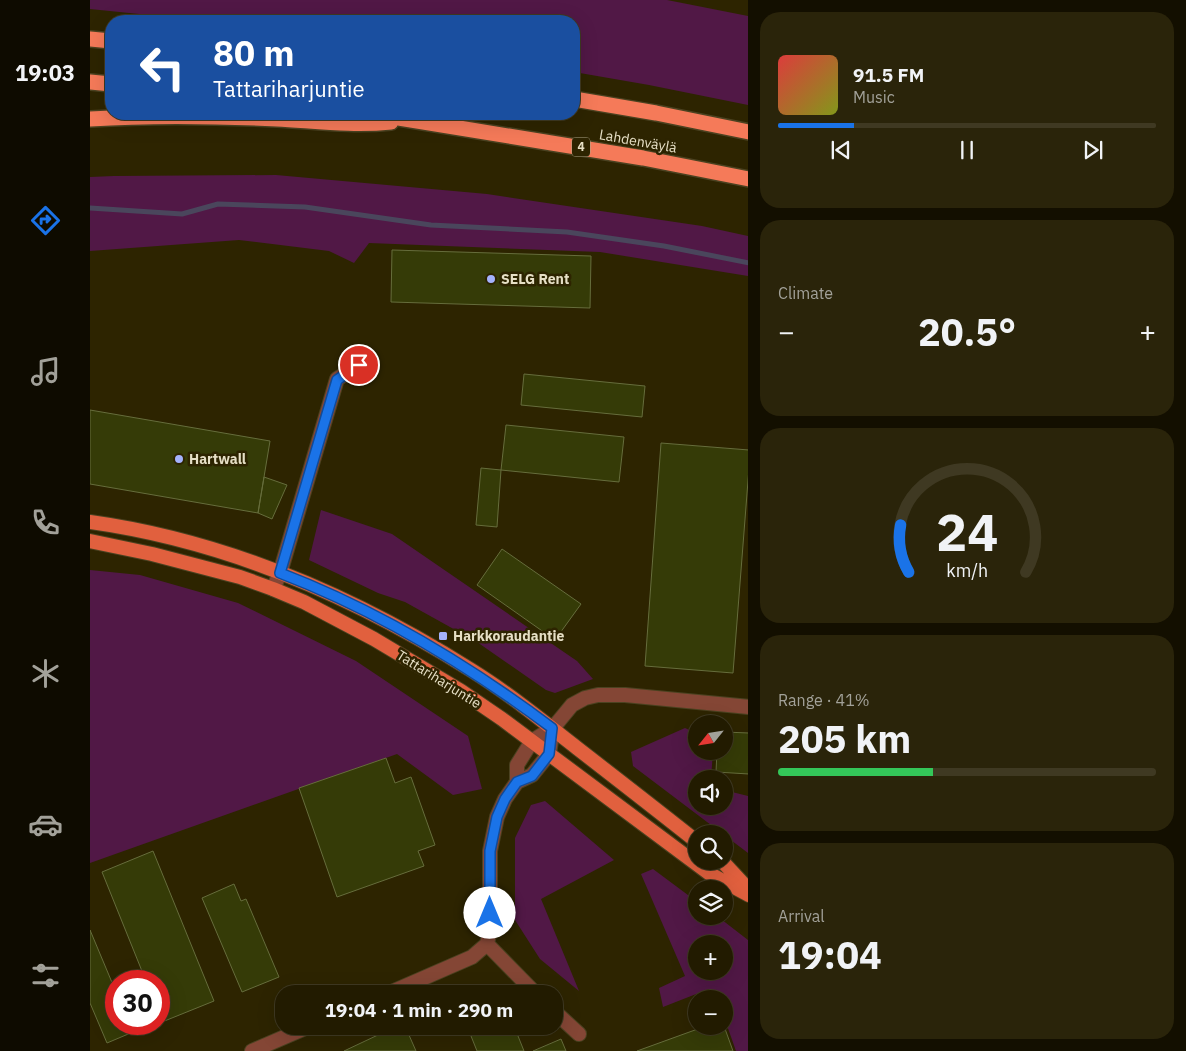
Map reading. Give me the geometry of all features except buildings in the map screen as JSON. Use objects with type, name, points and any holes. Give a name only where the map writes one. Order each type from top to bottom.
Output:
[{"type":"highway","points":[[90,39],[105,40]]},
{"type":"highway","points":[[90,82],[105,83]]},
{"type":"highway","points":[[580,101],[656,113],[748,132]]},
{"type":"highway","points":[[90,119],[105,119]]},
{"type":"highway","points":[[292,120],[364,125],[412,120]]},
{"type":"highway","name":"Lahdenväylä","points":[[412,120],[634,156],[748,179]]},
{"type":"main road","name":"Tattariharjuntie","points":[[90,522],[189,542],[243,559],[311,585],[379,617],[471,670],[552,728],[688,835]]},
{"type":"main road","name":"Tattariharjuntie","points":[[90,541],[152,554],[240,578],[304,602],[382,644],[461,691],[532,741],[710,874],[748,895]]},
{"type":"main road","points":[[730,870],[748,890]]},
{"type":"street","points":[[273,589],[280,573],[337,380],[359,365]]},
{"type":"street","points":[[517,782],[517,765],[532,741],[552,728],[572,705],[584,698],[598,695],[625,695],[748,707]]},
{"type":"street","points":[[408,985],[472,957],[486,944],[490,930],[490,851],[497,817],[505,799],[517,782],[532,776],[549,754],[552,728]]},
{"type":"street","points":[[486,944],[527,985]]},
{"type":"street","points":[[563,1019],[579,1034]]},
{"type":"street","points":[[252,1051],[289,1035]]},
{"type":"shaded area","points":[[90,0],[667,0],[748,16],[748,105],[580,73],[580,15],[149,15],[90,9]]},
{"type":"shaded area","points":[[276,175],[487,194],[702,226],[748,236],[748,276],[600,252],[369,243],[354,263],[329,251],[239,240],[90,251],[90,177]]},
{"type":"shaded area","points":[[321,510],[392,534],[577,661],[593,679],[555,693],[546,690],[477,642],[405,602],[378,593],[309,560]]},
{"type":"shaded area","points":[[90,570],[140,575],[238,603],[356,661],[468,736],[482,789],[453,795],[397,754],[90,863]]},
{"type":"shaded area","points":[[685,728],[688,729],[688,760],[712,760],[712,770],[688,770],[688,808],[633,766],[631,752]]},
{"type":"shaded area","points":[[733,792],[748,796],[748,853],[733,842],[733,825],[711,825],[698,815],[733,815]]},
{"type":"shaded area","points":[[545,801],[614,860],[541,899],[579,991],[540,959],[515,920],[515,838],[531,805]]},
{"type":"shaded area","points":[[653,869],[688,895],[688,925],[729,925],[748,940],[748,1051],[736,1051],[730,1035],[733,1035],[733,990],[688,990],[688,997],[663,1007],[659,988],[685,976],[641,874]]},
{"type":"waterway","points":[[90,208],[182,214],[218,204],[305,207],[431,225],[567,232],[664,246],[748,263]]},
{"type":"place","name":"SELG Rent","points":[[491,279]]},
{"type":"place","name":"Hartwall","points":[[179,459]]},
{"type":"place","name":"Harkkoraudantie","points":[[443,636]]},
{"type":"route","points":[[359,365],[337,380],[280,573],[311,585],[379,617],[471,670],[516,700],[552,728],[549,754],[532,776],[517,782],[505,799],[497,817],[490,851],[490,913]]}]
